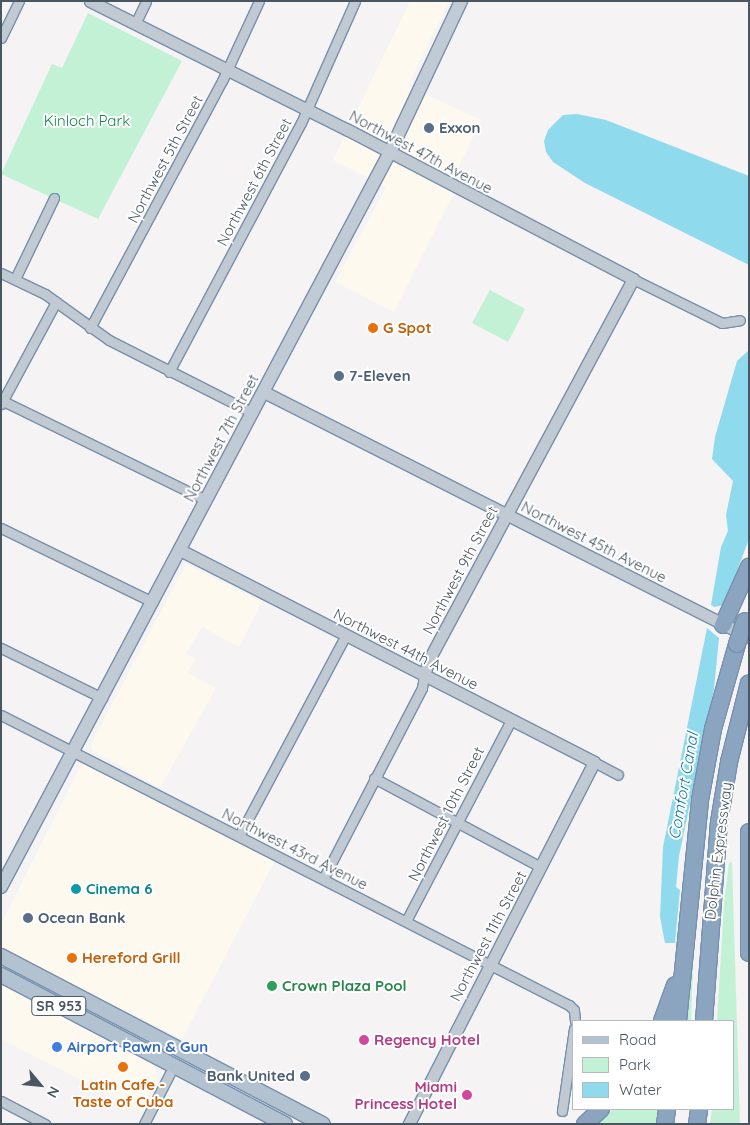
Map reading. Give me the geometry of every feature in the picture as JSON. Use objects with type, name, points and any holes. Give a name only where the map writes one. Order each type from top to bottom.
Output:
[{"type":"highway","points":[[723,625],[749,567]]},
{"type":"highway","points":[[678,1020],[682,961],[703,779],[743,641],[747,615]]},
{"type":"highway","name":"Dolphin Expressway","points":[[704,1020],[719,822],[729,762],[749,683]]},
{"type":"highway","name":"Dolphin Expressway","points":[[749,832],[749,953]]},
{"type":"highway","points":[[662,1020],[682,961]]},
{"type":"highway","points":[[585,1124],[599,1110]]},
{"type":"highway","points":[[665,1124],[667,1110]]},
{"type":"highway","points":[[698,1124],[699,1110]]},
{"type":"main road","name":"Northwest 7th Street","points":[[1,887],[75,751],[390,152],[461,1]]},
{"type":"main road","name":"SR 953","points":[[1,956],[323,1124]]},
{"type":"main road","name":"SR 953","points":[[1,975],[285,1124]]},
{"type":"main road","points":[[149,1052],[170,1054],[184,1050]]},
{"type":"main road","points":[[174,1065],[185,1060],[206,1062]]},
{"type":"street","points":[[1,38],[19,1]]},
{"type":"street","name":"Northwest 47th Avenue","points":[[90,1],[306,109],[633,279],[722,323],[740,320]]},
{"type":"street","points":[[136,24],[146,1]]},
{"type":"street","name":"Northwest 5th Street","points":[[90,328],[227,70],[259,1]]},
{"type":"street","name":"Northwest 6th Street","points":[[169,372],[306,109],[355,1]]},
{"type":"street","points":[[15,279],[54,198]]},
{"type":"street","points":[[1,273],[56,302],[90,328],[169,372],[253,413]]},
{"type":"street","name":"Northwest 9th Street","points":[[323,879],[422,688],[428,662],[633,279]]},
{"type":"street","points":[[56,302],[2,402],[206,500]]},
{"type":"street","name":"Northwest 45th Avenue","points":[[264,392],[723,625],[743,641]]},
{"type":"street","points":[[1,528],[153,602]]},
{"type":"street","name":"Northwest 44th Avenue","points":[[180,550],[618,775]]},
{"type":"street","points":[[239,836],[346,636]]},
{"type":"street","points":[[1,648],[102,698]]},
{"type":"street","name":"Northwest 43rd Avenue","points":[[1,715],[490,964],[574,1010],[575,1020]]},
{"type":"street","name":"Northwest 10th Street","points":[[406,922],[511,720]]},
{"type":"street","name":"Northwest 11th Street","points":[[409,1124],[594,762]]},
{"type":"street","points":[[374,778],[459,821],[541,867]]},
{"type":"street","points":[[562,1111],[572,1043]]},
{"type":"street","points":[[144,1124],[174,1065]]},
{"type":"street","points":[[1,1101],[45,1124]]},
{"type":"shaded area","points":[[410,1],[449,1],[408,86],[481,120],[454,177],[460,181],[394,312],[335,282],[386,187],[333,160]]},
{"type":"shaded area","points":[[186,564],[262,602],[239,647],[202,627],[186,654],[196,659],[187,673],[216,688],[160,788],[92,750],[91,744]]},
{"type":"shaded area","points":[[82,763],[275,861],[182,1039],[1,949],[1,924]]},
{"type":"shaded area","points":[[1,984],[153,1065],[158,1077],[141,1111],[1,1039]]},
{"type":"green space","name":"Kinloch Park","points":[[88,13],[182,61],[98,219],[1,174],[52,64],[62,68]]},
{"type":"green space","points":[[490,290],[525,309],[508,342],[472,323]]},
{"type":"green space","points":[[732,862],[740,1124],[710,1124],[712,1110],[735,1110],[735,1020],[717,1020],[724,904],[729,863]]},
{"type":"green space","points":[[689,967],[693,970],[691,1020],[683,1020]]},
{"type":"green space","points":[[612,1110],[662,1110],[660,1124],[598,1124]]},
{"type":"water","points":[[577,114],[606,120],[749,176],[749,265],[585,183],[553,162],[546,152],[544,141],[548,130],[563,115]]},
{"type":"water","points":[[749,350],[749,539],[724,605],[714,607],[711,605],[721,547],[728,531],[726,515],[733,481],[712,459],[715,437],[737,361]]},
{"type":"water","name":"Comfort Canal","points":[[707,628],[719,638],[714,689],[679,856],[676,887],[680,890],[675,943],[665,943],[660,917],[663,847]]},
{"type":"place","name":"Exxon","points":[[429,128]]},
{"type":"place","name":"G Spot","points":[[373,328]]},
{"type":"place","name":"7-Eleven","points":[[339,376]]},
{"type":"place","name":"Cinema 6","points":[[76,889]]},
{"type":"place","name":"Ocean Bank","points":[[28,918]]},
{"type":"place","name":"Hereford Grill","points":[[72,958]]},
{"type":"place","name":"Crown Plaza Pool","points":[[272,986]]},
{"type":"place","name":"Regency Hotel","points":[[364,1040]]},
{"type":"place","name":"Airport Pawn & Gun","points":[[57,1047]]},
{"type":"place","name":"Latin Cafe - Taste of Cuba","points":[[123,1067]]},
{"type":"place","name":"Bank United","points":[[305,1076]]},
{"type":"place","name":"Miami Princess Hotel","points":[[467,1095]]}]
